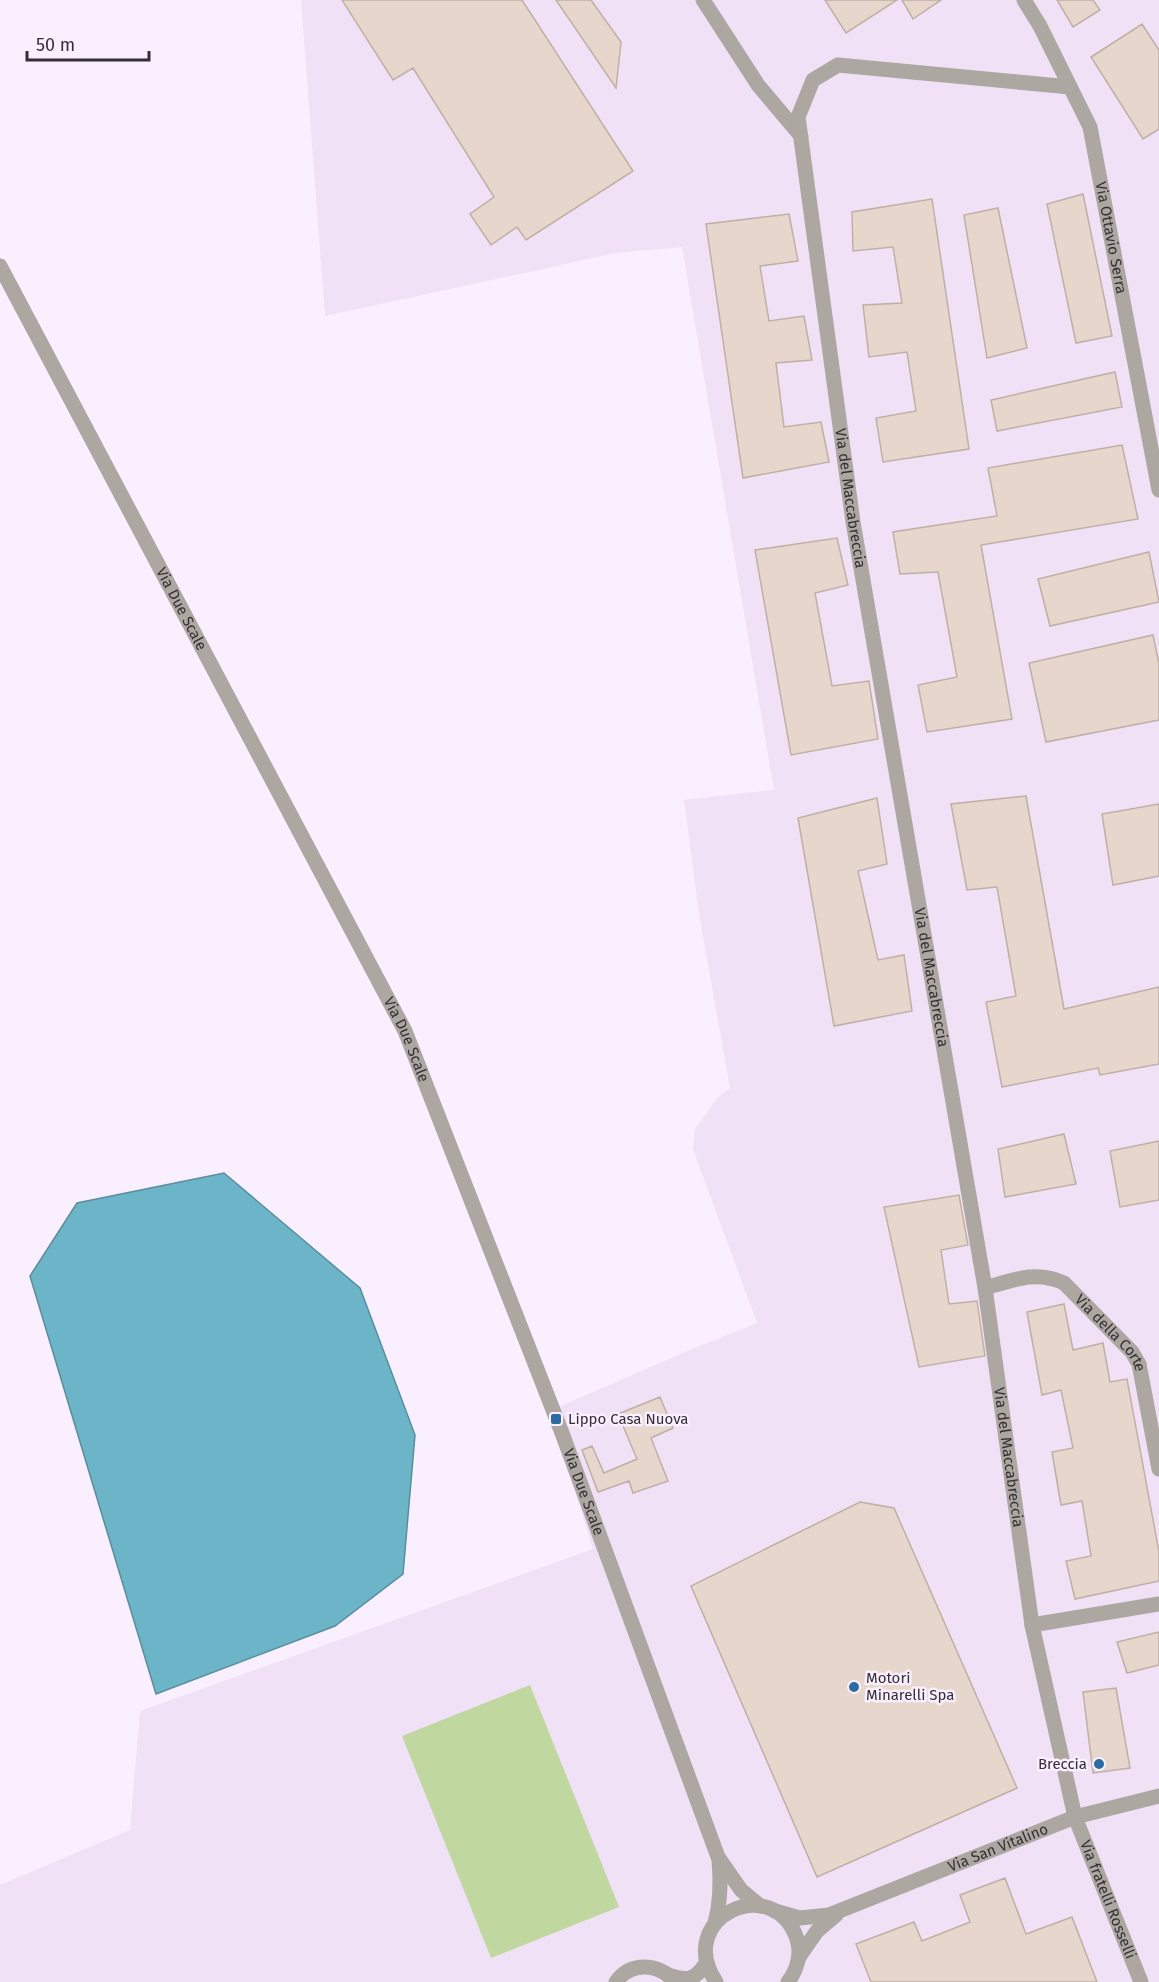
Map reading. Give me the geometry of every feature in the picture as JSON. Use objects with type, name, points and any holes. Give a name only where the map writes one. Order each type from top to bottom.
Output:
[{"type":"street","points":[[703,0],[758,85],[801,136]]},
{"type":"street","name":"Via Ottavio Serra","points":[[1024,0],[1040,26],[1090,128],[1159,490]]},
{"type":"street","name":"Via del Maccabreccia","points":[[1070,87],[838,65],[813,80],[798,117],[853,522],[985,1288],[1032,1624],[1075,1817]]},
{"type":"street","name":"Via Due Scale","points":[[0,266],[405,1031],[562,1433],[718,1857],[721,1885],[719,1908],[715,1923],[708,1934],[705,1947],[706,1963]]},
{"type":"street","name":"Via della Corte","points":[[985,1288],[1030,1276],[1052,1278],[1064,1283],[1132,1352],[1139,1364],[1159,1469]]},
{"type":"street","points":[[1032,1624],[1159,1604]]},
{"type":"street","name":"Via San Vitalino","points":[[760,1906],[800,1917],[813,1917],[841,1911],[1075,1817],[1159,1796]]},
{"type":"street","name":"Via fratelli Rosselli","points":[[1075,1817],[1141,1982]]},
{"type":"street","name":"Via Due Scale","points":[[718,1857],[741,1890],[760,1906]]},
{"type":"street","points":[[715,1923],[735,1908],[748,1905],[760,1906]]},
{"type":"street","points":[[776,1911],[794,1931],[799,1958]]},
{"type":"street","name":"Via San Vitalino","points":[[790,1980],[799,1958],[818,1931],[841,1911]]},
{"type":"street","points":[[616,1982],[626,1972],[637,1967],[648,1966],[658,1969],[671,1978],[693,1977],[701,1972],[706,1963]]},
{"type":"street","points":[[706,1963],[716,1982]]},
{"type":"shaded area","points":[[301,0],[1159,0],[1159,1982],[0,1982],[0,1885],[130,1830],[140,1711],[593,1549],[560,1444],[547,1412],[757,1323],[693,1149],[695,1129],[718,1097],[730,1088],[699,914],[684,800],[774,790],[682,247],[616,253],[325,316]]},
{"type":"green space","points":[[530,1685],[619,1907],[491,1958],[402,1736]]},
{"type":"water","points":[[224,1173],[360,1288],[415,1435],[403,1574],[335,1626],[156,1694],[30,1276],[77,1203]]},
{"type":"building","points":[[342,0],[522,0],[633,171],[526,240],[517,227],[491,245],[470,214],[494,197],[413,68],[393,80]]},
{"type":"building","points":[[556,0],[591,0],[621,42],[616,88]]},
{"type":"building","points":[[825,0],[897,0],[846,33]]},
{"type":"building","points":[[902,0],[941,0],[913,19]]},
{"type":"building","points":[[1057,0],[1093,0],[1100,10],[1073,27]]},
{"type":"building","points":[[1142,24],[1159,50],[1159,129],[1143,139],[1091,57]]},
{"type":"building","points":[[1083,194],[1112,336],[1076,343],[1047,204]]},
{"type":"building","points":[[932,199],[969,449],[883,462],[876,418],[916,411],[907,352],[869,357],[863,305],[902,303],[893,247],[853,251],[852,212]]},
{"type":"building","points":[[998,208],[1027,348],[987,358],[964,215]]},
{"type":"building","points":[[789,214],[798,261],[760,266],[769,321],[804,316],[812,360],[776,363],[784,427],[821,422],[829,462],[743,478],[706,224]]},
{"type":"building","points":[[1115,372],[1122,407],[997,431],[991,400]]},
{"type":"building","points":[[1122,445],[1138,519],[981,545],[1012,719],[927,732],[918,685],[957,677],[938,572],[900,574],[893,532],[997,516],[988,468]]},
{"type":"building","points":[[837,538],[848,585],[815,593],[832,686],[869,681],[878,739],[791,755],[755,550]]},
{"type":"building","points":[[1149,552],[1159,602],[1050,626],[1038,579]]},
{"type":"building","points":[[1153,635],[1159,664],[1159,720],[1046,742],[1029,663]]},
{"type":"building","points":[[1026,796],[1064,1009],[1159,987],[1159,1064],[1100,1075],[1098,1068],[1002,1087],[986,1002],[1016,996],[997,887],[967,890],[951,804]]},
{"type":"building","points":[[877,798],[887,864],[858,871],[878,960],[904,955],[912,1011],[834,1026],[798,818]]},
{"type":"building","points":[[1159,804],[1159,876],[1113,885],[1102,814]]},
{"type":"building","points":[[1064,1134],[1076,1184],[1005,1197],[998,1149]]},
{"type":"building","points":[[1159,1141],[1159,1200],[1120,1207],[1110,1151]]},
{"type":"building","points":[[959,1195],[968,1245],[941,1250],[949,1304],[977,1301],[985,1356],[919,1367],[884,1207]]},
{"type":"building","points":[[1064,1304],[1073,1350],[1103,1343],[1110,1382],[1127,1379],[1159,1552],[1159,1581],[1075,1599],[1066,1561],[1091,1556],[1082,1501],[1061,1505],[1052,1452],[1073,1448],[1061,1390],[1042,1395],[1027,1312]]},
{"type":"building","points":[[660,1397],[673,1428],[651,1438],[668,1481],[633,1493],[629,1481],[598,1492],[582,1450],[592,1446],[604,1473],[637,1459],[618,1414]]},
{"type":"building","name":"Motori Minarelli Spa","points":[[860,1502],[894,1508],[1017,1788],[817,1877],[691,1586]]},
{"type":"building","points":[[1159,1632],[1159,1665],[1127,1673],[1117,1642]]},
{"type":"building","points":[[1116,1688],[1130,1768],[1093,1773],[1083,1692]]},
{"type":"building","points":[[1005,1878],[1026,1934],[1072,1917],[1097,1982],[871,1982],[856,1944],[914,1922],[922,1941],[970,1922],[960,1895]]},
{"type":"place","name":"Lippo Casa Nuova","points":[[556,1419]]},
{"type":"place","name":"Motori Minarelli Spa","points":[[854,1687]]},
{"type":"place","name":"Breccia","points":[[1099,1764]]}]
